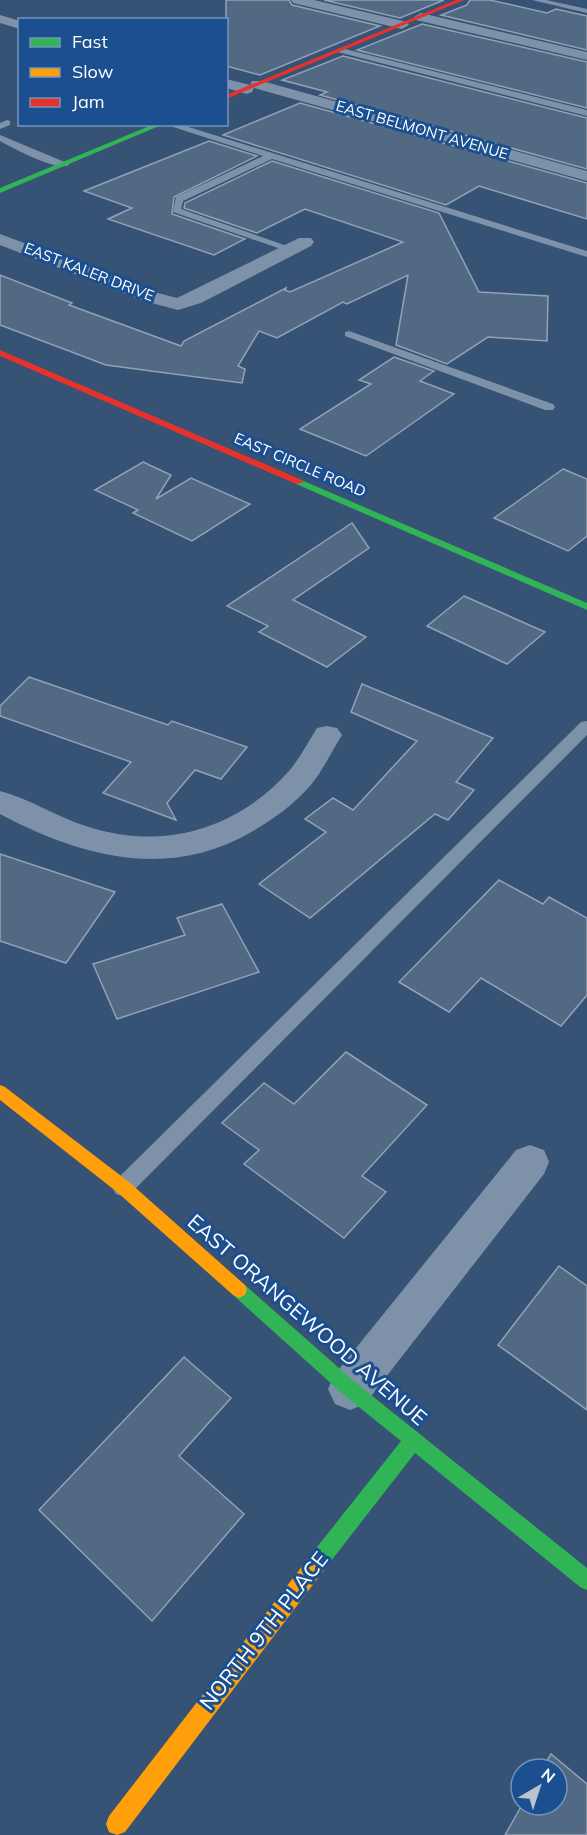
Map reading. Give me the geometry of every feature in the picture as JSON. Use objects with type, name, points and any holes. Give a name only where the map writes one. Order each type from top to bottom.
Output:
[{"type":"street","points":[[298,0],[402,25]]},
{"type":"street","points":[[228,96],[461,0]]},
{"type":"street","points":[[421,17],[587,56]]},
{"type":"street","points":[[0,19],[18,24]]},
{"type":"street","name":"EAST BELMONT AVENUE","points":[[228,83],[252,86],[587,176]]},
{"type":"street","points":[[0,191],[156,126]]},
{"type":"street","name":"EAST KALER DRIVE","points":[[0,239],[151,297],[178,304],[194,299],[298,246]]},
{"type":"street","name":"EAST CIRCLE ROAD","points":[[0,353],[587,607]]},
{"type":"street","points":[[0,801],[32,818],[107,844],[161,849],[198,842],[236,827],[267,808],[300,777],[327,735]]},
{"type":"street","name":"EAST ORANGEWOOD AVENUE","points":[[0,1091],[123,1187],[350,1389],[587,1580]]},
{"type":"street","points":[[350,1389],[530,1162]]},
{"type":"street","name":"NORTH 9TH PLACE","points":[[117,1824],[194,1721],[413,1440]]},
{"type":"lane","points":[[536,0],[587,11]]},
{"type":"lane","points":[[341,50],[587,113]]},
{"type":"lane","points":[[174,126],[587,254]]},
{"type":"lane","points":[[0,138],[64,165]]},
{"type":"lane","points":[[269,157],[179,199],[176,210],[298,246]]},
{"type":"lane","points":[[349,334],[549,407]]},
{"type":"lane","points":[[123,1187],[587,726]]},
{"type":"building","points":[[226,0],[289,0],[292,5],[380,26],[260,75],[228,67],[228,18],[226,18]]},
{"type":"building","points":[[324,0],[444,0],[400,18]]},
{"type":"building","points":[[470,0],[490,0],[547,13],[556,9],[587,16],[587,50],[441,15],[467,5]]},
{"type":"building","points":[[422,24],[587,62],[587,108],[357,50]]},
{"type":"building","points":[[343,56],[587,118],[587,169],[320,95],[327,92],[282,80]]},
{"type":"building","points":[[300,103],[587,183],[587,219],[479,186],[446,205],[223,135]]},
{"type":"building","points":[[209,141],[257,156],[174,197],[172,214],[245,239],[214,255],[108,219],[132,208],[84,191]]},
{"type":"building","points":[[272,161],[439,213],[479,292],[548,296],[547,341],[488,337],[447,364],[396,345],[408,275],[347,304],[343,302],[277,338],[259,331],[238,366],[245,369],[242,383],[106,365],[0,325],[0,275],[72,303],[69,305],[181,346],[184,341],[286,288],[285,290],[290,292],[403,242],[305,209],[257,233],[184,208],[185,203]]},
{"type":"building","points":[[394,357],[434,371],[420,381],[454,394],[366,456],[300,429],[371,384],[359,380]]},
{"type":"building","points":[[143,462],[171,475],[156,499],[191,478],[250,504],[192,541],[133,513],[138,510],[95,490]]},
{"type":"building","points":[[563,469],[587,479],[587,536],[568,551],[494,518]]},
{"type":"building","points":[[352,523],[369,548],[293,600],[366,637],[327,667],[259,632],[268,626],[227,606]]},
{"type":"building","points":[[464,596],[545,632],[507,664],[427,626]]},
{"type":"building","points":[[29,677],[168,725],[172,721],[247,747],[221,779],[195,770],[167,803],[176,820],[103,793],[131,762],[0,716],[0,706]]},
{"type":"building","points":[[362,684],[493,738],[456,782],[474,790],[448,820],[435,814],[310,918],[259,884],[326,832],[305,819],[333,798],[353,810],[417,741],[351,712]]},
{"type":"building","points":[[0,854],[115,892],[66,963],[0,941]]},
{"type":"building","points":[[499,880],[543,904],[549,897],[587,918],[587,995],[561,1026],[481,978],[449,1012],[399,982]]},
{"type":"building","points":[[222,904],[259,972],[117,1019],[93,964],[185,935],[177,918]]},
{"type":"building","points":[[346,1052],[427,1105],[362,1176],[386,1192],[344,1238],[244,1164],[259,1150],[222,1123],[264,1083],[294,1104]]},
{"type":"building","points":[[559,1266],[587,1286],[587,1410],[498,1345]]},
{"type":"building","points":[[184,1357],[231,1398],[179,1456],[244,1514],[152,1621],[39,1510]]},
{"type":"building","points":[[569,1769],[587,1784],[587,1835],[505,1835],[515,1817],[569,1817]]},
{"type":"traffic: fast","points":[[0,191],[156,126]]},
{"type":"traffic: fast","points":[[299,482],[587,607]]},
{"type":"traffic: fast","points":[[239,1290],[350,1389],[587,1580]]},
{"type":"traffic: fast","points":[[317,1563],[413,1440]]},
{"type":"traffic: slow","points":[[0,1091],[123,1187],[239,1290]]},
{"type":"traffic: slow","points":[[117,1824],[317,1563]]},
{"type":"traffic: jam","points":[[228,96],[461,0]]},
{"type":"traffic: jam","points":[[0,353],[299,482]]}]
